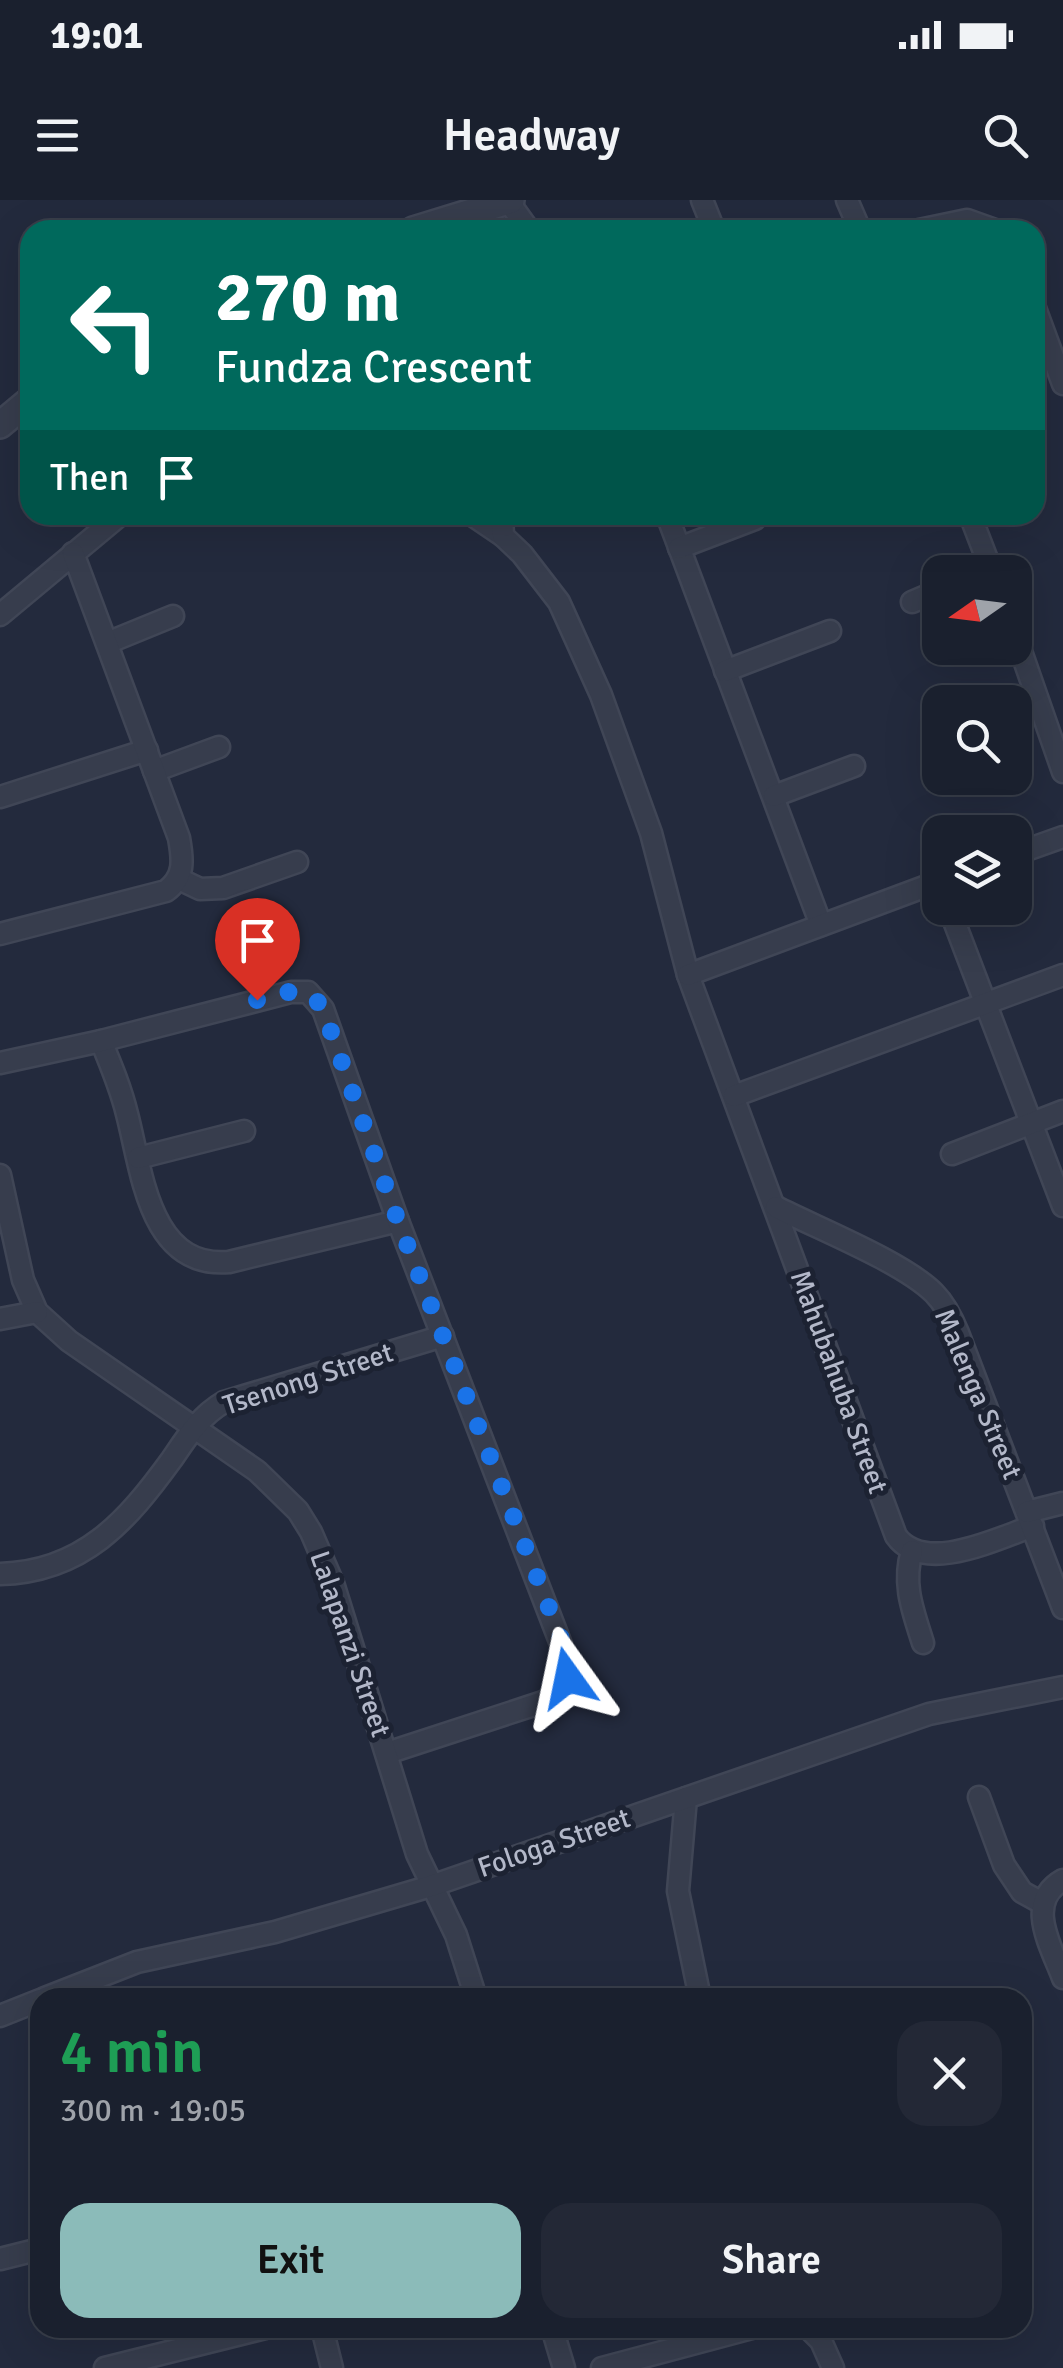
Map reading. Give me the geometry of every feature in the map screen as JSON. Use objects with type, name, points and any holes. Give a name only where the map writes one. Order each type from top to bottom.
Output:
[{"type":"street","points":[[443,220],[496,202],[517,220]]},
{"type":"street","points":[[1045,335],[1063,384]]},
{"type":"street","points":[[0,425],[20,408]]},
{"type":"street","points":[[0,615],[108,525]]},
{"type":"street","points":[[671,525],[821,924]]},
{"type":"street","points":[[680,548],[739,525]]},
{"type":"street","points":[[973,525],[983,555]]},
{"type":"street","points":[[502,526],[559,602],[590,668],[651,833],[688,975],[776,1207]]},
{"type":"street","points":[[0,934],[147,897],[166,891],[179,879],[179,838],[74,553]]},
{"type":"street","points":[[912,602],[922,598]]},
{"type":"street","points":[[107,643],[173,616]]},
{"type":"street","points":[[725,670],[830,631]]},
{"type":"street","points":[[1026,665],[1063,772]]},
{"type":"street","points":[[154,771],[219,747]]},
{"type":"street","points":[[0,797],[146,750]]},
{"type":"street","points":[[774,796],[854,766]]},
{"type":"street","points":[[1032,848],[1063,837]]},
{"type":"street","points":[[179,879],[200,889],[223,888],[296,862]]},
{"type":"street","points":[[688,975],[922,888]]},
{"type":"street","points":[[956,925],[1063,1206]]},
{"type":"street","points":[[734,1096],[1063,975]]},
{"type":"street","points":[[0,1063],[101,1042],[291,992],[308,992],[323,1009],[398,1221],[569,1665],[568,1678],[554,1697],[387,1753]]},
{"type":"street","points":[[101,1042],[120,1090],[162,1232],[172,1244],[200,1261],[214,1264],[246,1259],[398,1221]]},
{"type":"street","points":[[952,1154],[1063,1112]]},
{"type":"street","points":[[138,1158],[244,1131]]},
{"type":"street","points":[[0,1175],[23,1280],[36,1312],[0,1319]]},
{"type":"street","name":"Malenga Street","points":[[776,1207],[898,1269],[940,1300],[958,1333],[1063,1608]]},
{"type":"street","name":"Mahubahuba Street","points":[[776,1207],[890,1522],[912,1552]]},
{"type":"street","name":"Lalapanzi Street","points":[[36,1312],[69,1341],[257,1471],[298,1510],[312,1532],[333,1583],[417,1854],[456,1934],[473,1988]]},
{"type":"street","name":"Tsenong Street","points":[[0,1574],[55,1565],[107,1535],[140,1503],[194,1427],[212,1409],[237,1397],[443,1336]]},
{"type":"street","points":[[923,1643],[908,1593],[907,1568],[912,1552],[936,1554],[1063,1503]]},
{"type":"street","name":"Fologa Street","points":[[71,1988],[138,1962],[275,1932],[431,1886],[929,1714],[1063,1687]]},
{"type":"street","points":[[978,1797],[1004,1865],[1022,1892],[1042,1903]]},
{"type":"street","points":[[686,1798],[678,1892],[698,1988]]},
{"type":"street","points":[[1063,1880],[1051,1887],[1042,1903],[1043,1924],[1063,1978]]},
{"type":"street","name":"Fologa Street","points":[[0,2016],[30,2004]]},
{"type":"street","points":[[0,2259],[30,2252]]},
{"type":"street","points":[[105,2368],[225,2338]]},
{"type":"street","points":[[324,2338],[332,2368]]},
{"type":"street","points":[[555,2338],[564,2368]]},
{"type":"street","points":[[602,2368],[714,2338]]},
{"type":"street","points":[[819,2338],[833,2368]]},
{"type":"route","points":[[257,1000],[300,990],[308,992],[323,1009],[398,1221],[564,1646],[568,1678]]}]
